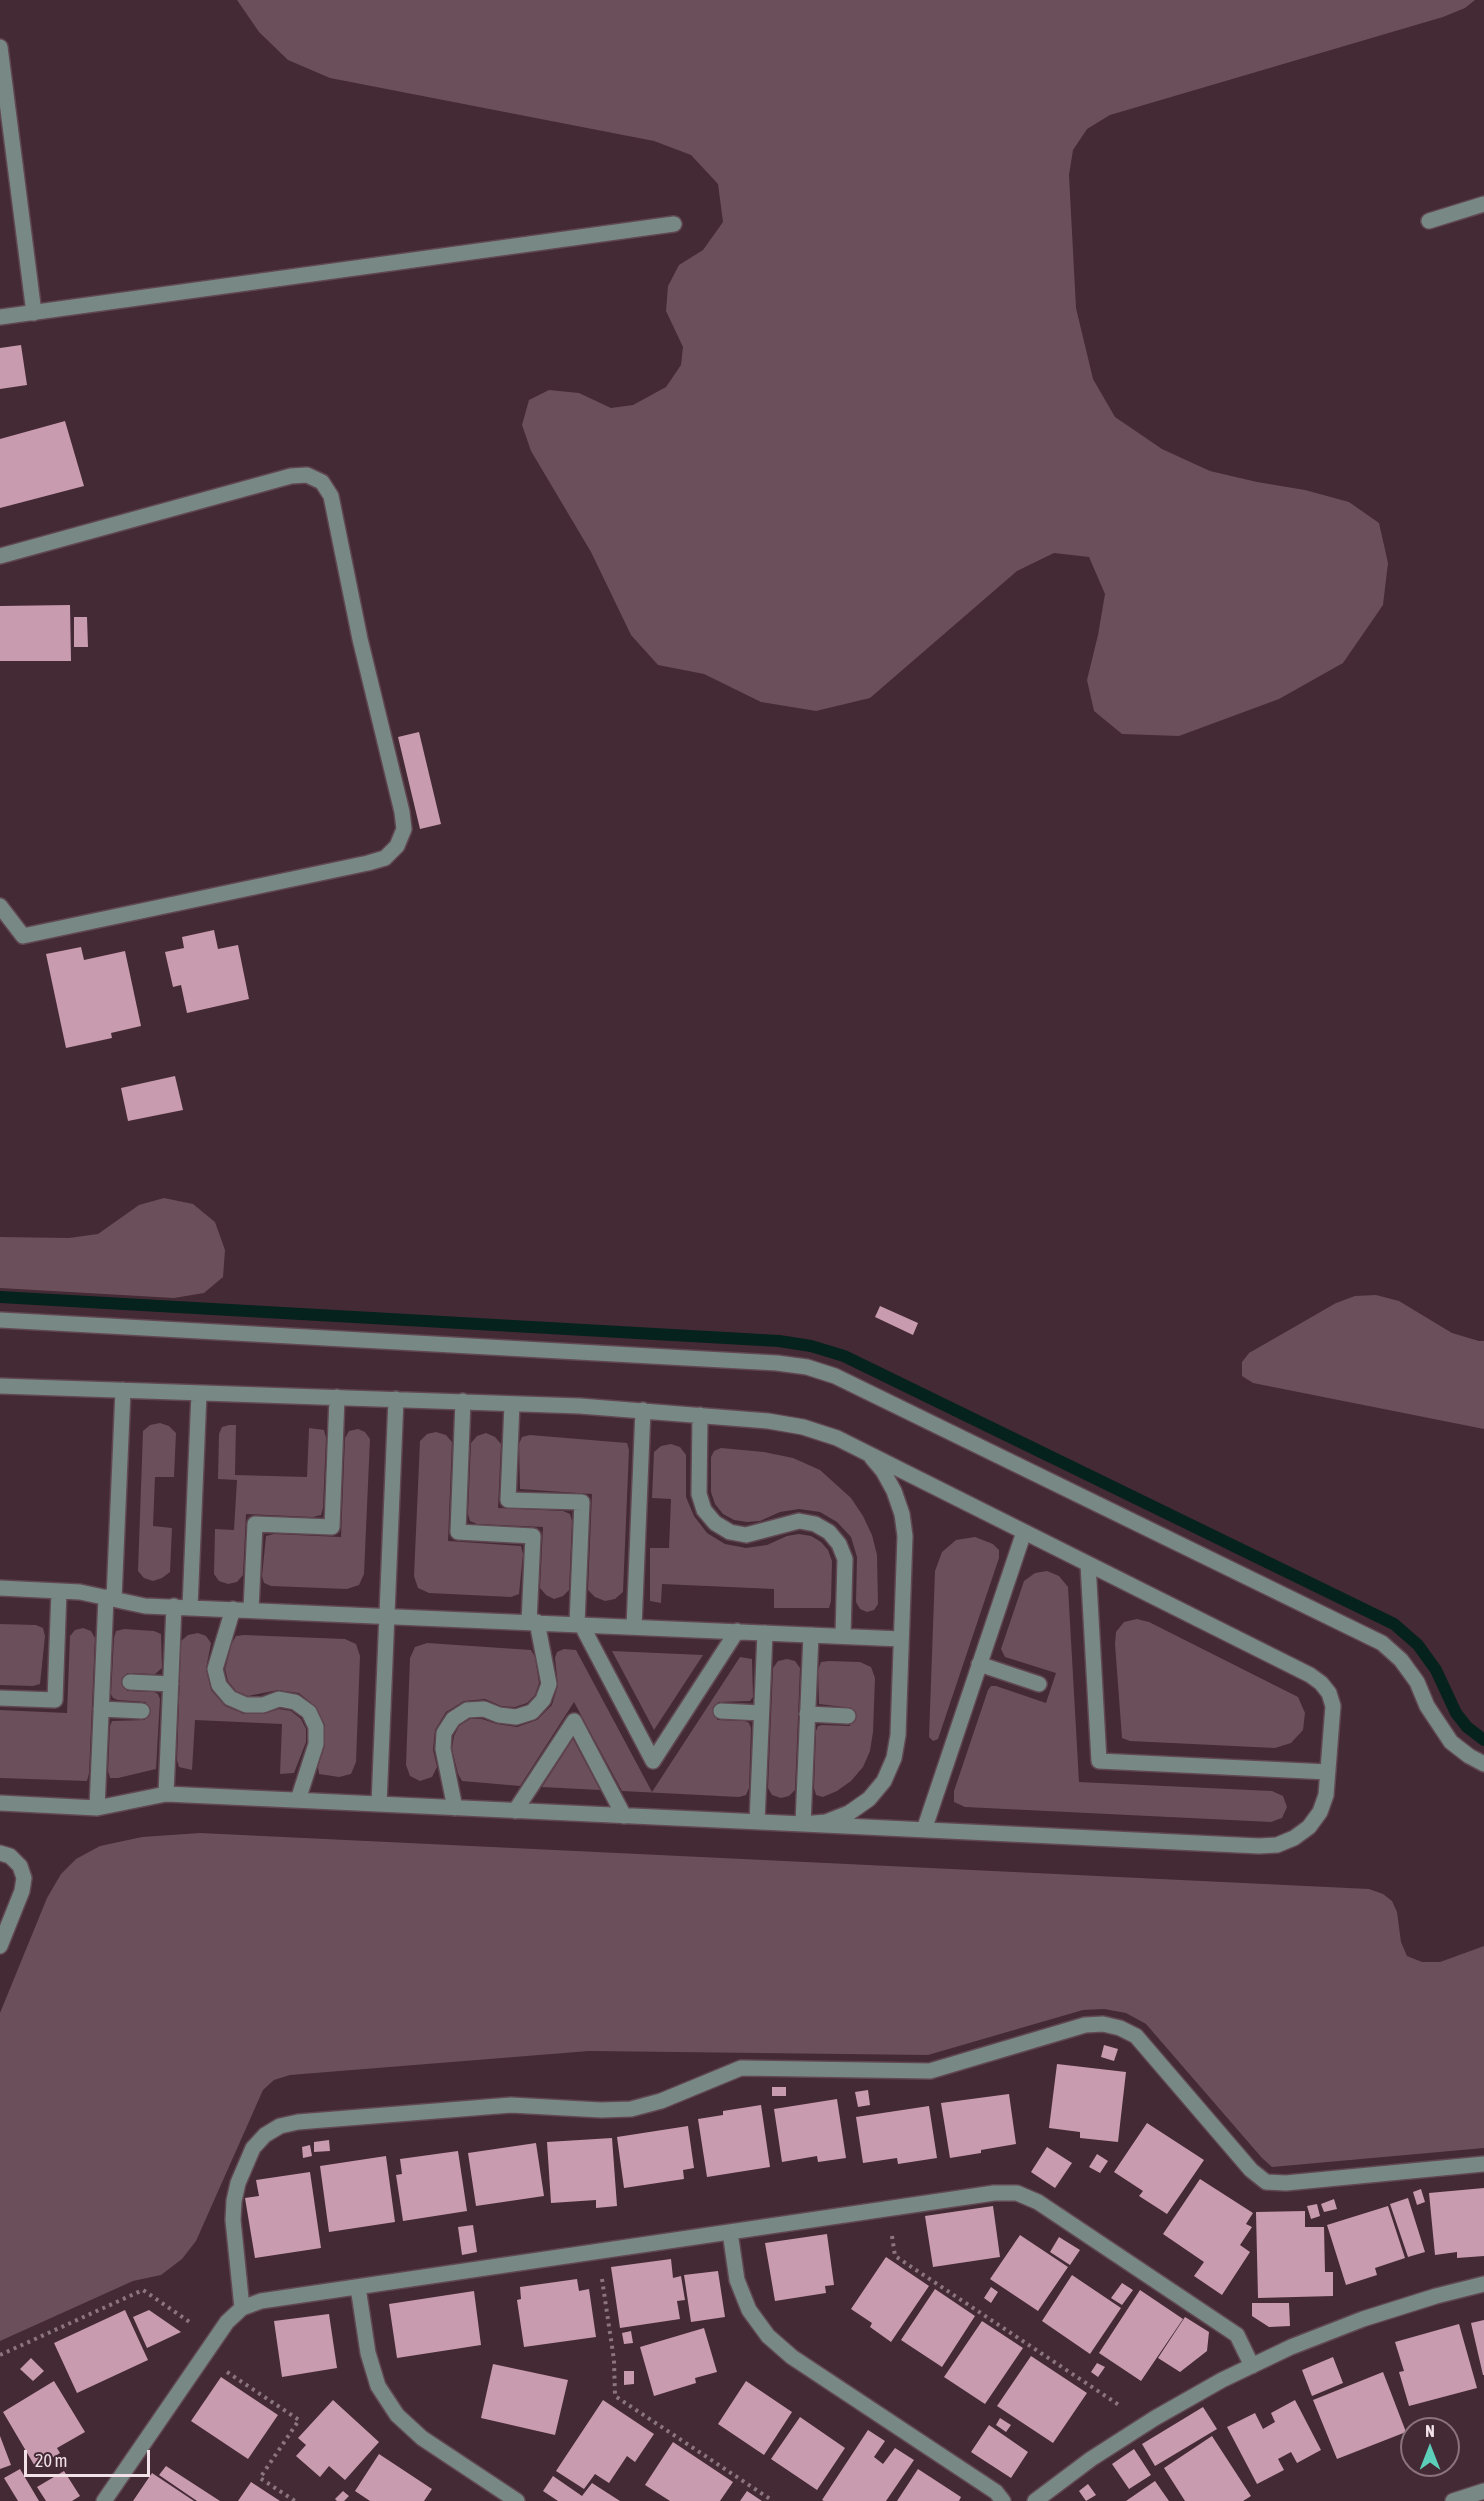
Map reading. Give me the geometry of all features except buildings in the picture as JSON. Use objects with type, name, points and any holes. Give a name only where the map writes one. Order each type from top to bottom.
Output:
[{"type":"street","points":[[0,47],[34,313]]},
{"type":"street","points":[[1429,221],[1484,204]]},
{"type":"street","points":[[0,317],[674,224]]},
{"type":"street","points":[[0,555],[291,476],[308,475],[322,482],[331,496],[360,639],[402,812],[404,829],[397,846],[385,858],[368,863],[23,936],[0,906]]},
{"type":"street","points":[[0,1320],[777,1363],[807,1367],[856,1387],[1382,1643],[1401,1660],[1417,1682],[1427,1706],[1451,1742],[1468,1756],[1484,1764]]},
{"type":"street","points":[[0,1386],[463,1401],[644,1410],[803,1426],[837,1438],[1310,1675],[1321,1683],[1329,1694],[1333,1706],[1326,1795],[1320,1812],[1309,1827],[1294,1838],[1277,1845],[1246,1846],[166,1794],[97,1808],[0,1803]]},
{"type":"street","points":[[97,1808],[123,1390]]},
{"type":"street","points":[[190,1607],[199,1393]]},
{"type":"street","points":[[251,1610],[255,1524],[332,1527],[337,1397]]},
{"type":"street","points":[[379,1804],[396,1399]]},
{"type":"street","points":[[455,1808],[443,1749],[444,1733],[453,1719],[467,1710],[484,1709],[499,1715],[516,1717],[532,1712],[543,1700],[549,1684],[533,1622],[533,1536],[458,1532],[463,1401]]},
{"type":"street","points":[[512,1404],[508,1500],[582,1503],[579,1624],[653,1761],[737,1631]]},
{"type":"street","points":[[634,1627],[644,1410]]},
{"type":"street","points":[[700,1415],[699,1494],[704,1510],[715,1523],[730,1532],[746,1535],[799,1521],[815,1524],[829,1532],[839,1544],[845,1559],[843,1636]]},
{"type":"street","points":[[803,1824],[826,1822],[849,1813],[869,1799],[884,1781],[894,1758],[898,1735],[905,1536],[902,1514],[894,1491],[883,1471],[868,1454]]},
{"type":"street","points":[[924,1830],[1024,1532]]},
{"type":"street","points":[[1088,1564],[1099,1761],[1328,1772]]},
{"type":"street","points":[[0,1588],[80,1592],[145,1606],[901,1639]]},
{"type":"street","points":[[0,1698],[55,1700],[60,1591]]},
{"type":"street","points":[[166,1794],[174,1606]]},
{"type":"street","points":[[233,1609],[215,1669],[219,1685],[230,1698],[246,1705],[263,1705],[279,1699],[295,1702],[309,1712],[315,1727],[315,1744],[298,1800]]},
{"type":"street","points":[[757,1822],[765,1633]]},
{"type":"street","points":[[803,1824],[811,1635]]},
{"type":"street","points":[[980,1664],[1039,1684]]},
{"type":"street","points":[[130,1682],[171,1684]]},
{"type":"street","points":[[102,1710],[142,1711]]},
{"type":"street","points":[[721,1711],[761,1713]]},
{"type":"street","points":[[807,1714],[848,1716]]},
{"type":"street","points":[[515,1810],[574,1721],[624,1816]]},
{"type":"street","points":[[0,1853],[10,1856],[20,1866],[24,1878],[22,1891],[0,1946]]},
{"type":"street","points":[[242,2307],[233,2220],[234,2201],[238,2183],[253,2148],[266,2135],[280,2126],[298,2122],[511,2105],[601,2110],[631,2109],[661,2100],[741,2068],[930,2071],[1085,2025],[1103,2024],[1120,2028],[1136,2036],[1251,2170],[1266,2182],[1286,2183],[1484,2164]]},
{"type":"street","points":[[104,2501],[215,2340],[242,2307],[261,2301],[994,2193],[1017,2193],[1038,2202],[1237,2335],[1252,2366]]},
{"type":"street","points":[[730,2232],[737,2280],[749,2310],[768,2336],[792,2357],[996,2492],[1003,2501]]},
{"type":"street","points":[[1035,2501],[1090,2459],[1222,2380],[1291,2347],[1363,2319],[1436,2296],[1484,2284]]},
{"type":"street","points":[[358,2287],[368,2353],[378,2386],[397,2415],[422,2438],[517,2501]]},
{"type":"street","points":[[1453,2501],[1484,2491]]},
{"type":"path","points":[[887,2209],[895,2256],[1130,2412],[1140,2427]]},
{"type":"path","points":[[597,2252],[614,2360],[615,2396],[773,2501]]},
{"type":"path","points":[[0,2355],[143,2290],[215,2340]]},
{"type":"path","points":[[204,2356],[299,2420],[260,2478],[295,2501]]},
{"type":"shaded area","points":[[237,0],[1475,0],[1465,8],[1443,17],[1110,115],[1087,129],[1073,150],[1069,175],[1076,308],[1093,379],[1115,417],[1162,449],[1210,471],[1305,490],[1349,502],[1379,523],[1388,563],[1383,605],[1343,663],[1279,699],[1179,736],[1122,734],[1094,711],[1087,680],[1105,594],[1089,557],[1054,553],[1017,571],[870,698],[816,711],[761,702],[704,674],[658,665],[631,635],[591,552],[531,451],[522,425],[529,400],[549,390],[579,393],[611,408],[633,405],[666,387],[681,365],[683,347],[666,311],[668,286],[679,265],[703,250],[723,222],[718,184],[691,155],[654,141],[330,78],[288,60],[259,32]]},
{"type":"shaded area","points":[[164,1198],[193,1204],[215,1222],[225,1250],[223,1277],[204,1293],[174,1298],[0,1288],[0,1237],[69,1238],[98,1234],[139,1205]]},
{"type":"shaded area","points":[[1376,1295],[1399,1301],[1452,1333],[1484,1341],[1484,1429],[1253,1383],[1242,1376],[1242,1362],[1249,1353],[1336,1303],[1355,1296]]},
{"type":"shaded area","points":[[160,1423],[169,1426],[176,1433],[174,1477],[155,1477],[153,1526],[172,1528],[170,1572],[153,1581],[144,1578],[138,1571],[143,1431],[150,1425]]},
{"type":"shaded area","points":[[236,1425],[235,1475],[307,1477],[309,1428],[324,1430],[326,1438],[321,1515],[313,1517],[246,1514],[243,1575],[237,1582],[228,1584],[219,1581],[214,1574],[215,1529],[234,1530],[237,1480],[218,1479],[219,1434],[222,1427]]},
{"type":"shaded area","points":[[358,1429],[365,1432],[370,1439],[364,1574],[359,1585],[347,1589],[271,1586],[264,1583],[262,1576],[266,1536],[274,1534],[341,1537],[345,1438],[349,1431]]},
{"type":"shaded area","points":[[436,1432],[446,1435],[452,1442],[448,1541],[521,1546],[523,1554],[519,1594],[511,1597],[429,1593],[418,1588],[414,1576],[420,1441],[427,1434]]},
{"type":"shaded area","points":[[486,1433],[495,1437],[501,1444],[498,1508],[563,1511],[570,1514],[572,1521],[569,1590],[563,1596],[554,1599],[540,1588],[543,1527],[477,1524],[470,1521],[468,1514],[471,1443],[477,1436]]},
{"type":"shaded area","points":[[530,1435],[627,1443],[629,1450],[623,1592],[615,1599],[605,1601],[595,1597],[588,1590],[592,1494],[520,1489],[519,1444],[522,1437]]},
{"type":"shaded area","points":[[671,1444],[680,1447],[686,1455],[686,1497],[694,1516],[707,1533],[725,1544],[746,1548],[767,1545],[787,1536],[799,1534],[811,1536],[821,1542],[828,1550],[832,1561],[829,1608],[774,1608],[774,1589],[662,1584],[661,1603],[650,1601],[650,1548],[669,1548],[671,1499],[652,1498],[654,1452],[661,1446]]},
{"type":"shaded area","points":[[721,1448],[764,1452],[793,1458],[820,1470],[851,1498],[872,1535],[877,1555],[878,1604],[874,1610],[867,1612],[860,1609],[856,1602],[857,1557],[851,1537],[837,1522],[820,1512],[799,1509],[780,1512],[760,1521],[747,1522],[734,1520],[723,1514],[715,1504],[711,1492],[711,1457],[714,1451]]},
{"type":"shaded area","points":[[975,1537],[993,1544],[999,1550],[999,1558],[938,1739],[933,1741],[929,1737],[935,1571],[942,1552],[956,1540]]},
{"type":"shaded area","points":[[1047,1571],[1059,1576],[1068,1587],[1079,1782],[1272,1791],[1283,1796],[1287,1807],[1282,1818],[1271,1822],[965,1807],[954,1802],[954,1791],[991,1686],[1046,1703],[1056,1673],[1005,1657],[1001,1649],[1024,1581],[1035,1573]]},
{"type":"shaded area","points":[[1137,1619],[1149,1622],[1298,1697],[1305,1713],[1303,1730],[1291,1743],[1275,1748],[1130,1741],[1122,1738],[1116,1632],[1124,1622]]},
{"type":"shaded area","points":[[0,1624],[36,1625],[43,1628],[45,1636],[40,1684],[33,1686],[0,1685]]},
{"type":"shaded area","points":[[83,1628],[91,1631],[95,1638],[87,1781],[0,1778],[0,1710],[67,1713],[70,1636],[75,1630]]},
{"type":"shaded area","points":[[124,1629],[154,1631],[161,1634],[162,1668],[155,1674],[127,1673],[127,1691],[154,1692],[160,1699],[156,1769],[110,1778],[108,1771],[112,1721],[145,1720],[146,1702],[118,1700],[111,1694],[114,1638],[116,1631]]},
{"type":"shaded area","points":[[198,1633],[206,1636],[211,1643],[206,1669],[211,1690],[225,1706],[244,1714],[264,1714],[279,1709],[291,1711],[301,1719],[306,1729],[306,1742],[294,1773],[280,1774],[282,1724],[195,1720],[192,1770],[179,1767],[177,1760],[181,1641],[188,1635]]},
{"type":"shaded area","points":[[236,1636],[345,1639],[356,1644],[360,1656],[356,1762],[351,1774],[339,1777],[319,1774],[318,1767],[325,1745],[325,1725],[315,1706],[299,1693],[278,1690],[248,1696],[236,1691],[228,1681],[225,1669],[232,1643]]},
{"type":"shaded area","points":[[427,1643],[531,1650],[535,1657],[539,1683],[535,1695],[527,1703],[515,1707],[501,1706],[485,1699],[464,1701],[446,1712],[435,1730],[433,1750],[437,1767],[432,1777],[420,1781],[410,1776],[406,1765],[410,1658],[415,1647]]},
{"type":"shaded area","points":[[564,1649],[576,1650],[652,1792],[740,1657],[752,1659],[753,1697],[750,1701],[718,1702],[717,1720],[745,1721],[751,1728],[749,1788],[746,1795],[739,1797],[622,1791],[574,1702],[520,1786],[462,1781],[452,1749],[454,1736],[459,1726],[470,1719],[482,1719],[517,1727],[537,1720],[552,1705],[558,1685],[555,1658],[557,1652]]},
{"type":"shaded area","points":[[612,1651],[703,1655],[654,1730]]},
{"type":"shaded area","points":[[787,1659],[795,1661],[800,1668],[795,1790],[789,1796],[781,1798],[772,1795],[768,1788],[773,1668],[778,1661]]},
{"type":"shaded area","points":[[821,1662],[860,1662],[871,1667],[875,1678],[873,1732],[870,1751],[863,1767],[851,1781],[823,1797],[816,1795],[814,1788],[816,1731],[818,1726],[822,1725],[850,1726],[852,1708],[819,1704],[818,1670]]},
{"type":"shaded area","points":[[573,1739],[600,1790],[542,1787]]},
{"type":"shaded area","points":[[200,1833],[1369,1889],[1383,1894],[1392,1901],[1397,1912],[1401,1942],[1407,1956],[1422,1962],[1440,1962],[1484,1946],[1484,2148],[1272,2167],[1146,2024],[1126,2013],[1104,2009],[1083,2010],[928,2055],[589,2051],[290,2075],[274,2080],[263,2090],[196,2241],[182,2259],[161,2275],[133,2281],[0,2341],[0,2013],[47,1898],[61,1874],[76,1859],[100,1846],[142,1837]]},
{"type":"waterway","points":[[0,1297],[779,1341],[811,1346],[844,1356],[1394,1624],[1418,1645],[1436,1670],[1456,1713],[1467,1727],[1484,1740]]}]
